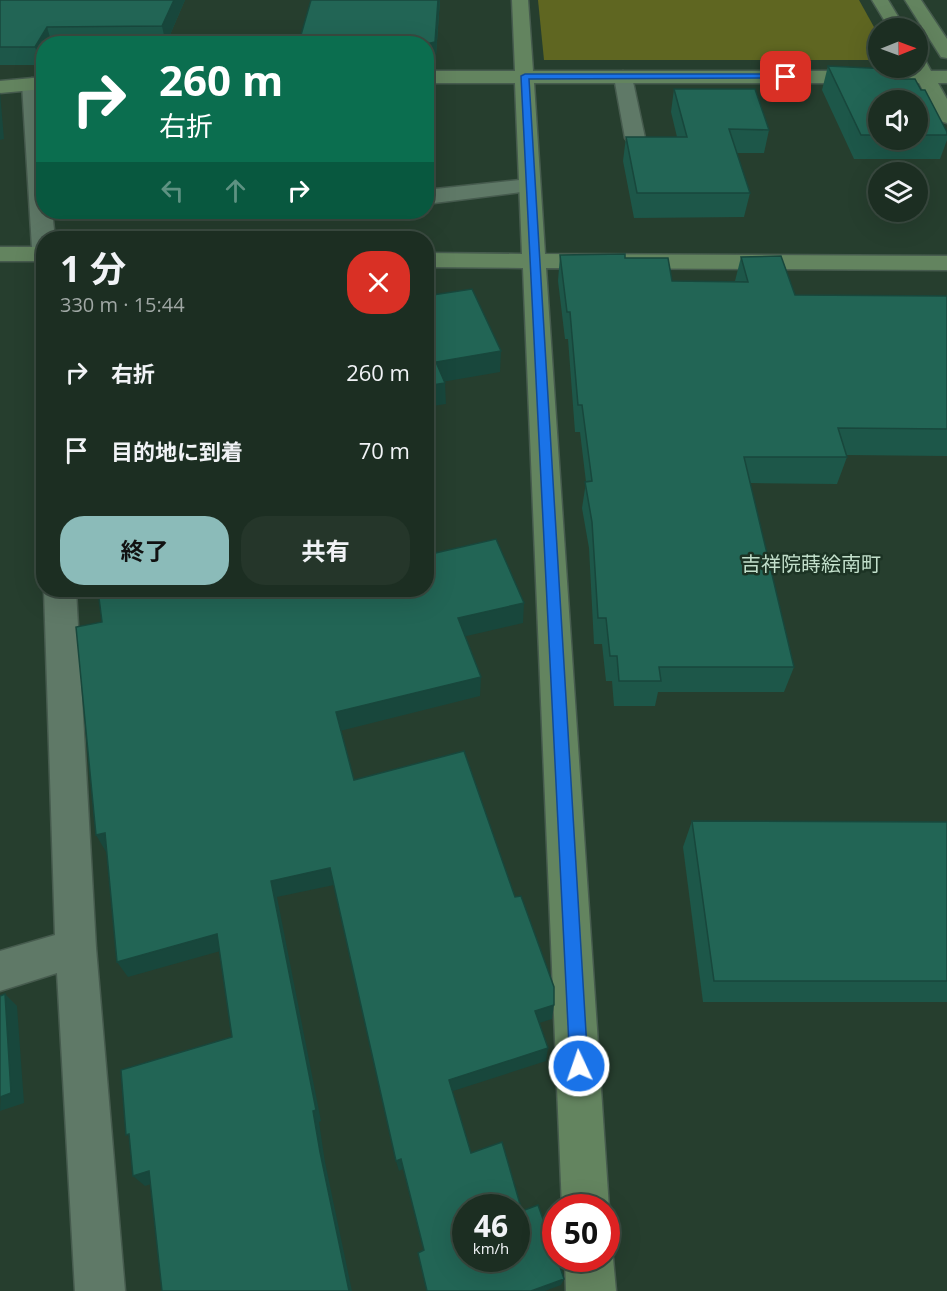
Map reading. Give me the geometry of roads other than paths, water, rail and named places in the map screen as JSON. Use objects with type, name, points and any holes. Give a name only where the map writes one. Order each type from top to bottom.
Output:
[{"type":"street","points":[[520,0],[585,1194]]},
{"type":"street","points":[[880,0],[891,18]]},
{"type":"street","points":[[913,0],[947,53]]},
{"type":"street","points":[[434,77],[623,77],[868,71]]},
{"type":"street","points":[[928,72],[947,77]]},
{"type":"street","points":[[623,77],[635,138]]},
{"type":"street","points":[[926,78],[947,117]]},
{"type":"street","points":[[0,87],[36,83]]},
{"type":"street","points":[[434,196],[529,185]]},
{"type":"street","points":[[0,254],[36,254]]},
{"type":"street","points":[[434,260],[947,263]]},
{"type":"street","points":[[60,597],[76,948],[100,1291]]},
{"type":"street","points":[[0,971],[76,948]]},
{"type":"street","points":[[590,1272],[591,1291]]},
{"type":"district","name":"吉祥院蒔絵南町","points":[[811,564]]}]
